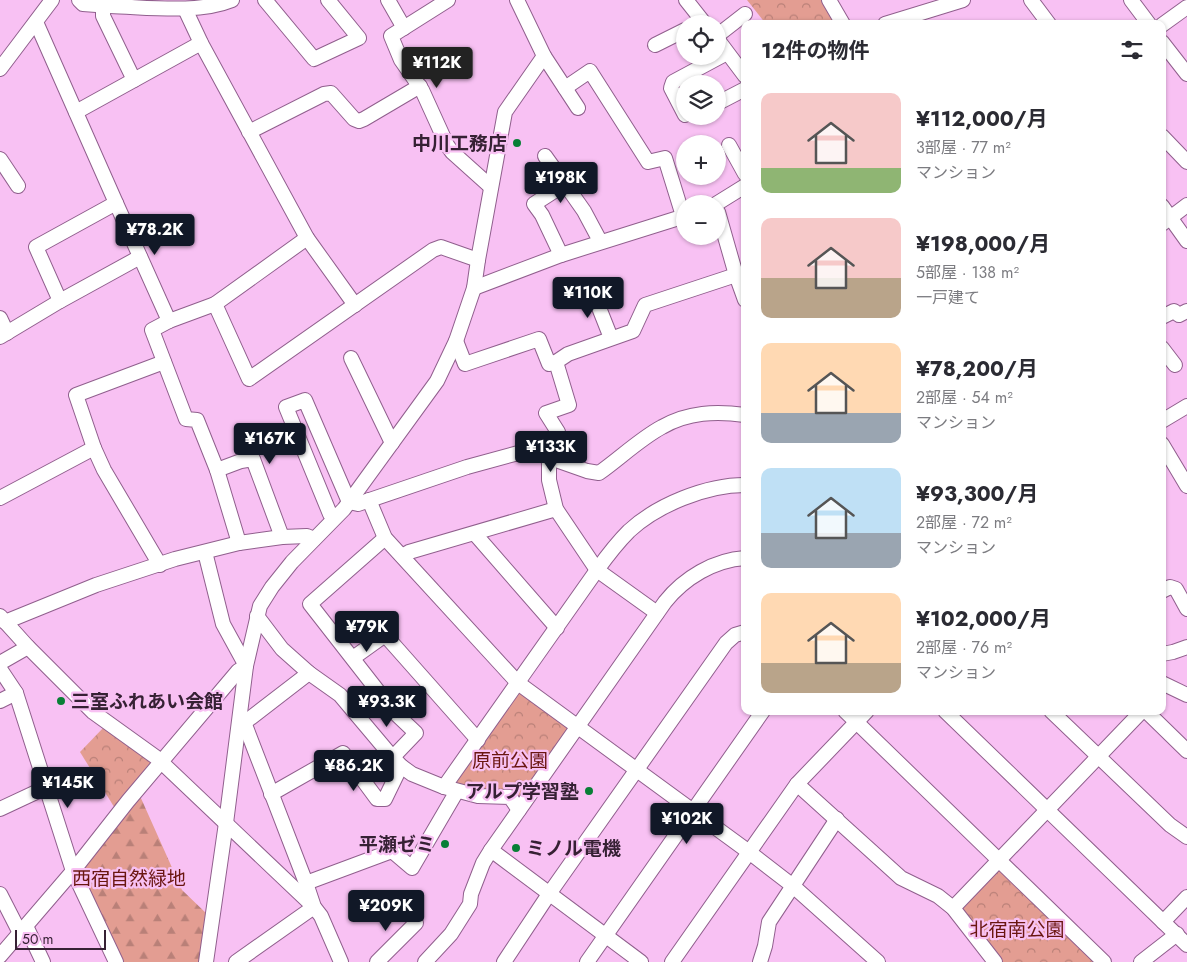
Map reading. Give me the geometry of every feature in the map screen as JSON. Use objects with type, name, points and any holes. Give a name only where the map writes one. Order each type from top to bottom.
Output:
[{"type":"street","points":[[0,68],[52,0]]},
{"type":"street","points":[[79,0],[83,4],[185,8],[225,3],[232,0]]},
{"type":"street","points":[[265,0],[314,59],[359,38],[328,0]]},
{"type":"street","points":[[388,0],[404,28]]},
{"type":"street","points":[[448,0],[391,36],[401,60],[420,86],[447,145],[452,152],[491,187]]},
{"type":"street","points":[[686,0],[696,15]]},
{"type":"street","points":[[829,0],[841,20]]},
{"type":"street","points":[[898,20],[963,0]]},
{"type":"street","points":[[1031,0],[1047,20]]},
{"type":"street","points":[[1131,0],[1146,20]]},
{"type":"street","points":[[520,1],[544,56],[578,108]]},
{"type":"street","points":[[106,4],[103,16],[134,80]]},
{"type":"street","points":[[1166,22],[1187,7]]},
{"type":"street","points":[[185,8],[201,42],[307,238],[355,305]]},
{"type":"street","points":[[726,29],[745,14]]},
{"type":"street","points":[[36,22],[169,321]]},
{"type":"street","points":[[655,44],[676,34]]},
{"type":"street","points":[[76,112],[201,42]]},
{"type":"street","points":[[1166,47],[1187,74]]},
{"type":"street","points":[[686,75],[727,53],[741,71]]},
{"type":"street","points":[[206,962],[242,718],[246,666],[260,606],[272,588],[349,502],[437,382],[456,341],[474,288],[505,112],[544,56]]},
{"type":"street","points":[[565,88],[590,71],[648,162],[665,158],[677,195]]},
{"type":"street","points":[[676,80],[673,82],[671,88],[676,98]]},
{"type":"street","points":[[249,132],[324,94],[331,93],[354,119],[364,119],[420,86]]},
{"type":"street","points":[[726,99],[741,91]]},
{"type":"street","points":[[1166,140],[1187,162]]},
{"type":"street","points":[[729,145],[741,167]]},
{"type":"street","points":[[545,156],[584,211],[600,241]]},
{"type":"street","points":[[0,159],[18,186]]},
{"type":"street","points":[[561,255],[542,215],[534,204],[565,184]]},
{"type":"street","points":[[726,198],[741,188]]},
{"type":"street","points":[[60,301],[36,247],[116,203]]},
{"type":"street","points":[[1187,205],[1167,221],[1187,241]]},
{"type":"street","points":[[474,288],[600,241],[676,218]]},
{"type":"street","points":[[239,543],[217,470],[197,420],[186,419],[152,330],[169,321],[215,304],[307,238]]},
{"type":"street","points":[[726,240],[741,289]]},
{"type":"street","points":[[215,304],[249,379],[433,250],[441,247],[478,260]]},
{"type":"street","points":[[0,318],[3,335],[140,257]]},
{"type":"street","points":[[456,341],[464,364],[539,339],[549,364],[568,354],[633,331],[645,305],[736,275]]},
{"type":"street","points":[[592,290],[610,338]]},
{"type":"street","points":[[1166,315],[1174,311],[1179,315],[1187,311]]},
{"type":"street","points":[[351,358],[392,443]]},
{"type":"street","points":[[160,565],[104,470],[94,448],[76,395],[164,362]]},
{"type":"street","points":[[556,362],[569,406],[546,413],[558,432],[557,445],[549,458],[549,480],[556,509],[597,570],[657,613]]},
{"type":"street","points":[[334,518],[330,514],[286,407],[305,400],[349,502]]},
{"type":"street","points":[[1166,418],[1187,406]]},
{"type":"street","points":[[349,502],[358,504],[467,467],[522,452],[533,452],[587,471],[599,473],[662,426],[695,414],[713,412],[741,415]]},
{"type":"street","points":[[0,498],[94,448]]},
{"type":"street","points":[[1166,451],[1187,486]]},
{"type":"street","points":[[217,470],[240,461],[253,459],[282,537]]},
{"type":"street","points":[[306,883],[392,851],[412,868],[451,789],[478,740],[610,551],[639,523],[672,503],[705,491],[741,486]]},
{"type":"street","points":[[369,500],[385,538],[518,683],[694,811],[793,886],[878,962]]},
{"type":"street","points":[[402,556],[409,552],[556,509]]},
{"type":"street","points":[[475,534],[557,628]]},
{"type":"street","points":[[314,539],[307,536],[282,537],[239,543],[96,585],[31,612],[2,619],[93,712],[161,763],[314,907],[341,962]]},
{"type":"street","points":[[271,794],[342,753],[377,799],[385,799],[397,761],[416,733],[395,713],[310,604],[385,538]]},
{"type":"street","points":[[205,552],[224,624],[246,666]]},
{"type":"street","points":[[425,962],[451,934],[470,904],[470,894],[483,863],[491,850],[657,613],[675,591],[696,575],[719,564],[741,559]]},
{"type":"street","points":[[1166,589],[1170,587],[1176,589],[1187,609]]},
{"type":"street","points":[[257,616],[282,649],[340,696],[397,761],[412,774],[451,789],[478,796],[510,797],[520,810]]},
{"type":"street","points":[[504,962],[549,894],[726,643],[741,634]]},
{"type":"street","points":[[353,658],[385,635],[478,740]]},
{"type":"street","points":[[0,663],[28,647]]},
{"type":"street","points":[[1166,653],[1187,647]]},
{"type":"street","points":[[0,956],[238,672],[246,666]]},
{"type":"street","points":[[0,669],[16,692],[73,871],[116,962]]},
{"type":"street","points":[[242,718],[310,673]]},
{"type":"street","points":[[1166,687],[1187,695]]},
{"type":"street","points":[[0,701],[16,692]]},
{"type":"street","points":[[587,962],[760,715]]},
{"type":"street","points":[[849,715],[1104,962]]},
{"type":"street","points":[[672,962],[797,784],[863,715]]},
{"type":"street","points":[[949,715],[1187,945]]},
{"type":"street","points":[[1055,715],[1170,825],[1187,837]]},
{"type":"street","points":[[954,908],[1138,715]]},
{"type":"street","points":[[1150,715],[1187,751]]},
{"type":"street","points":[[242,718],[314,907]]},
{"type":"street","points":[[797,784],[901,878],[938,896],[954,908],[995,962]]},
{"type":"street","points":[[0,809],[47,787]]},
{"type":"street","points":[[760,962],[769,922],[837,819]]},
{"type":"street","points":[[491,850],[641,962]]},
{"type":"street","points":[[0,894],[43,962]]},
{"type":"street","points":[[1163,922],[1187,897]]},
{"type":"street","points":[[236,962],[314,907]]},
{"type":"street","points":[[377,962],[416,923]]},
{"type":"street","points":[[1141,962],[1176,934]]},
{"type":"green space","points":[[747,0],[823,0],[834,20],[763,20]]},
{"type":"green space","name":"原前公園","points":[[518,690],[571,726],[520,805],[453,786]]},
{"type":"green space","points":[[104,727],[153,763],[116,810],[80,752]]},
{"type":"green space","name":"西宿自然緑地","points":[[140,796],[182,890],[208,915],[203,962],[120,962],[78,872]]},
{"type":"green space","name":"北宿南公園","points":[[1002,870],[1099,962],[1001,962],[962,910],[963,904],[995,871]]},
{"type":"place","name":"中川工務店","points":[[517,143]]},
{"type":"place","name":"三室ふれあい会館","points":[[61,701]]},
{"type":"place","name":"アルプ学習塾","points":[[589,791]]},
{"type":"place","name":"平瀬ゼミ","points":[[445,844]]},
{"type":"place","name":"ミノル電機","points":[[516,848]]}]
